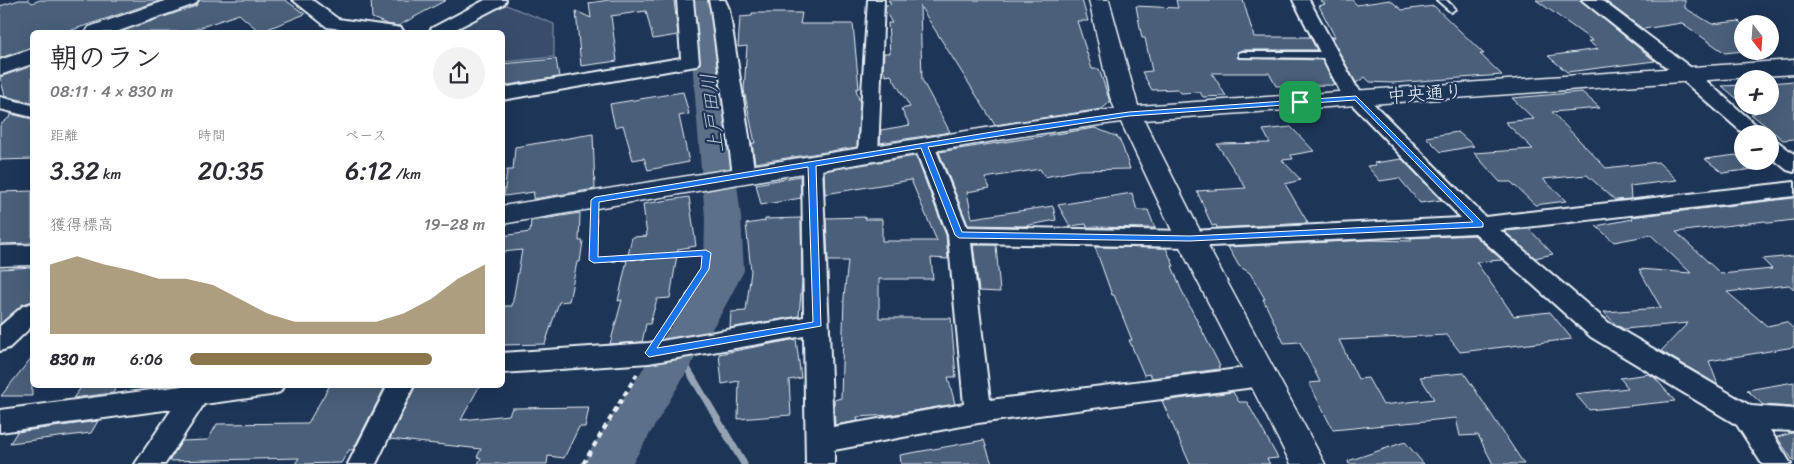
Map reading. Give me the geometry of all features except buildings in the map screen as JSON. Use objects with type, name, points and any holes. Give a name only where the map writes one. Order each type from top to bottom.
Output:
[{"type":"street","points":[[104,30],[188,0]]},
{"type":"street","points":[[301,0],[333,23],[381,30]]},
{"type":"street","points":[[442,30],[498,0]]},
{"type":"street","points":[[505,93],[690,62],[685,0]]},
{"type":"street","points":[[717,0],[720,10],[737,176]]},
{"type":"street","points":[[868,155],[876,0]]},
{"type":"street","points":[[1099,0],[1122,97],[1129,114],[1190,239],[1308,464]]},
{"type":"street","points":[[1301,0],[1348,89],[1356,98],[1480,225],[1600,330],[1748,417],[1794,420]]},
{"type":"street","points":[[1590,0],[1687,74],[1746,125]]},
{"type":"street","points":[[0,68],[30,57]]},
{"type":"street","name":"中央通り","points":[[595,200],[1129,114],[1792,68]]},
{"type":"street","points":[[0,103],[30,110]]},
{"type":"street","points":[[924,146],[959,235],[978,412]]},
{"type":"street","points":[[1779,152],[1794,165]]},
{"type":"street","points":[[812,164],[820,452],[978,412],[1262,376]]},
{"type":"street","points":[[959,235],[1190,239],[1480,225],[1794,189]]},
{"type":"street","points":[[505,215],[595,200]]},
{"type":"street","points":[[0,256],[30,255]]},
{"type":"street","points":[[0,341],[30,314]]},
{"type":"street","points":[[505,364],[654,353],[817,324]]},
{"type":"street","points":[[0,421],[199,391],[235,388]]},
{"type":"street","points":[[362,464],[400,388]]},
{"type":"street","points":[[149,464],[199,391]]},
{"type":"street","points":[[1748,417],[1777,464]]},
{"type":"lane","points":[[1441,0],[1451,9]]},
{"type":"lane","points":[[1242,56],[1330,55]]},
{"type":"path","points":[[583,464],[705,269],[706,253],[594,260],[595,200]]},
{"type":"shaded area","points":[[501,3],[554,24],[554,57],[505,62],[505,30],[453,30]]},
{"type":"waterway","name":"上戸田川","points":[[607,464],[708,302],[724,271],[723,217],[701,0]]},
{"type":"waterway","points":[[677,351],[744,464]]},
{"type":"route","points":[[1300,102],[1129,114],[1023,129],[924,146],[812,164],[595,200],[594,260],[706,253],[705,269],[649,353],[817,324],[812,164],[868,155],[924,146],[959,235],[1190,239],[1480,225],[1356,98],[1300,102]]}]
